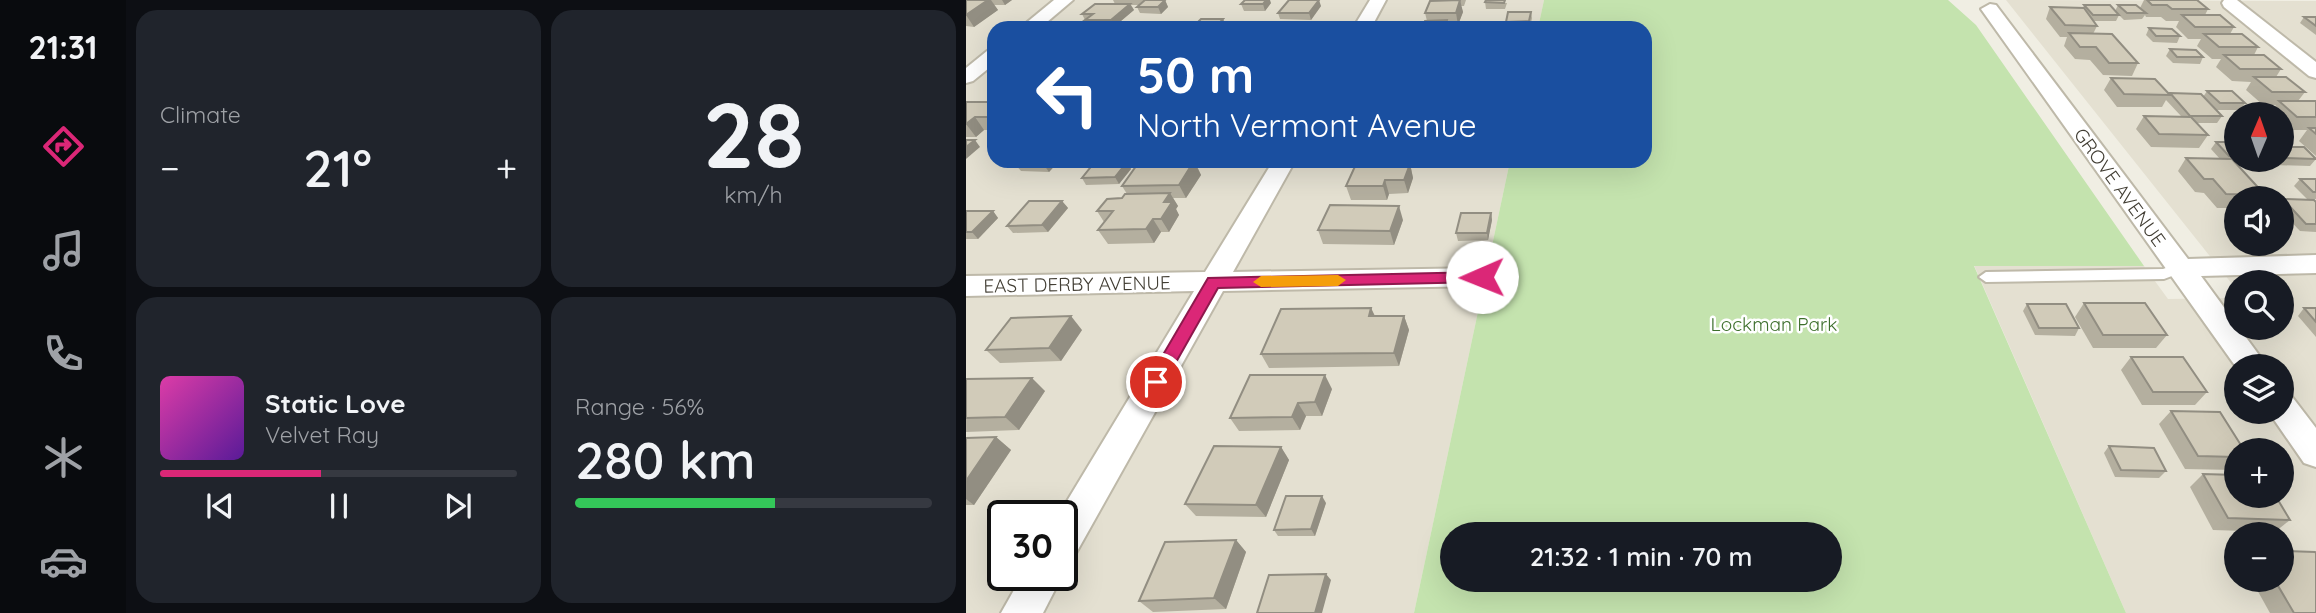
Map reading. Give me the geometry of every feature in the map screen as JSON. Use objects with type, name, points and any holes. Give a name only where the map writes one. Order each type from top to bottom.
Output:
[{"type":"street","points":[[1038,21],[1065,0]]},
{"type":"street","points":[[1366,21],[1378,0]]},
{"type":"street","points":[[2230,4],[2316,72]]},
{"type":"street","name":"GROVE AVENUE","points":[[1990,9],[2243,354]]},
{"type":"street","points":[[966,77],[987,60]]},
{"type":"street","points":[[1078,515],[1280,168]]},
{"type":"street","points":[[2180,268],[2316,264]]},
{"type":"street","name":"EAST DERBY AVENUE","points":[[966,286],[1482,277]]},
{"type":"street","points":[[2294,423],[2316,453]]},
{"type":"street","points":[[1021,613],[1034,591]]},
{"type":"lane","points":[[1986,277],[2164,274],[2180,268]]},
{"type":"shaded area","points":[[966,0],[1544,0],[1540,21],[987,21],[987,168],[1509,168],[1414,613],[966,613]]},
{"type":"shaded area","points":[[2006,0],[2316,1],[2316,613],[2126,613],[1974,265],[2144,266],[2168,299],[2224,298],[2224,340],[2294,340],[2294,270],[2224,270],[2224,274]]},
{"type":"green space","name":"Lockman Park","points":[[1544,0],[1948,0],[1976,25],[2144,266],[1974,266],[2126,613],[1414,613],[1509,168],[1652,168],[1652,21],[1540,21]]},
{"type":"building","points":[[966,0],[988,0],[966,15]]},
{"type":"building","points":[[1145,0],[1165,0],[1158,7],[1137,7]]},
{"type":"building","points":[[1245,0],[1266,0],[1263,4],[1241,4]]},
{"type":"building","points":[[1289,0],[1319,0],[1309,13],[1278,13]]},
{"type":"building","points":[[1460,0],[1456,13],[1425,13],[1430,1]]},
{"type":"building","points":[[1505,0],[1504,3],[1485,2]]},
{"type":"building","points":[[2147,0],[2197,0],[2208,9],[2172,9],[2167,5],[2152,5]]},
{"type":"building","points":[[1095,4],[1130,4],[1111,20],[1085,20],[1093,14],[1082,14]]},
{"type":"building","points":[[2084,5],[2110,5],[2119,15],[2093,15]]},
{"type":"building","points":[[2118,5],[2136,5],[2146,13],[2127,13]]},
{"type":"building","points":[[2050,7],[2084,8],[2097,26],[2065,25]]},
{"type":"building","points":[[1508,12],[1531,12],[1529,21],[1506,21]]},
{"type":"building","points":[[2182,15],[2220,15],[2234,27],[2195,27]]},
{"type":"building","points":[[2304,17],[2316,17],[2316,26]]},
{"type":"building","points":[[1201,19],[1223,19],[1221,21],[1199,21]]},
{"type":"building","points":[[2149,28],[2172,29],[2180,36],[2156,36]]},
{"type":"building","points":[[2069,33],[2112,34],[2138,63],[2109,63],[2096,47],[2080,47]]},
{"type":"building","points":[[2204,34],[2242,34],[2258,47],[2219,47]]},
{"type":"building","points":[[2170,49],[2196,50],[2203,57],[2177,57]]},
{"type":"building","points":[[2224,55],[2264,55],[2281,69],[2240,69]]},
{"type":"building","points":[[2254,77],[2286,77],[2305,92],[2272,92]]},
{"type":"building","points":[[2111,78],[2155,79],[2170,95],[2124,94]]},
{"type":"building","points":[[2207,91],[2232,91],[2244,102],[2224,102],[2220,103]]},
{"type":"building","points":[[2170,93],[2201,94],[2222,116],[2190,116]]},
{"type":"building","points":[[2316,101],[2316,117],[2297,117],[2294,114],[2294,102],[2280,102]]},
{"type":"building","points":[[966,102],[987,102],[987,117],[975,117],[966,124]]},
{"type":"building","points":[[2144,116],[2191,117],[2208,135],[2159,134]]},
{"type":"building","points":[[966,140],[975,140],[966,147]]},
{"type":"building","points":[[2216,142],[2224,142],[2224,151]]},
{"type":"building","points":[[2294,147],[2304,147],[2316,159],[2294,158]]},
{"type":"building","points":[[2186,158],[2224,159],[2224,172],[2244,172],[2257,186],[2224,186],[2224,192],[2213,179],[2204,179]]},
{"type":"building","points":[[1090,168],[1122,168],[1115,177],[1082,178]]},
{"type":"building","points":[[1135,168],[1190,168],[1179,185],[1122,186]]},
{"type":"building","points":[[1354,168],[1408,168],[1404,180],[1385,180],[1383,186],[1346,186]]},
{"type":"building","points":[[2300,179],[2316,179],[2316,192],[2313,192]]},
{"type":"building","points":[[1170,193],[1164,202],[1172,202],[1161,219],[1153,219],[1146,229],[1098,230],[1113,211],[1097,211],[1107,199],[1122,198],[1125,194]]},
{"type":"building","points":[[2294,199],[2316,202],[2316,224],[2306,224],[2294,211]]},
{"type":"building","points":[[1029,201],[1062,201],[1042,225],[1007,226]]},
{"type":"building","points":[[1330,205],[1399,206],[1390,231],[1318,230]]},
{"type":"building","points":[[966,211],[993,211],[972,232],[966,232]]},
{"type":"building","points":[[1461,213],[1491,213],[1487,233],[1456,233]]},
{"type":"building","points":[[2084,303],[2145,303],[2167,335],[2103,335]]},
{"type":"building","points":[[2027,304],[2066,304],[2079,328],[2039,328]]},
{"type":"building","points":[[1371,308],[1369,316],[1404,316],[1394,353],[1261,354],[1281,309]]},
{"type":"building","points":[[2304,308],[2316,308],[2316,322]]},
{"type":"building","points":[[1071,316],[1049,348],[986,350],[1011,318]]},
{"type":"building","points":[[2131,357],[2183,357],[2207,392],[2153,392]]},
{"type":"building","points":[[1250,375],[1325,375],[1315,402],[1298,403],[1292,417],[1230,418]]},
{"type":"building","points":[[1032,378],[1005,417],[966,418],[966,379]]},
{"type":"building","points":[[2171,411],[2220,412],[2224,424],[2228,424],[2236,438],[2224,438],[2224,457],[2198,456]]},
{"type":"building","points":[[996,437],[966,481],[966,438]]},
{"type":"building","points":[[1214,446],[1281,447],[1256,505],[1185,504]]},
{"type":"building","points":[[2109,446],[2154,448],[2166,471],[2121,470]]},
{"type":"building","points":[[2203,474],[2224,475],[2224,508],[2283,508],[2290,520],[2228,518]]},
{"type":"building","points":[[1286,496],[1322,496],[1311,529],[1274,530]]},
{"type":"building","points":[[1236,540],[1214,598],[1139,601],[1165,542]]},
{"type":"building","points":[[2294,551],[2315,552],[2316,613],[2294,613],[2282,592],[2294,592]]},
{"type":"building","points":[[1326,574],[1315,613],[1257,613],[1269,575]]},
{"type":"slow traffic","points":[[1261,282],[1338,280]]},
{"type":"route","points":[[1156,382],[1214,282],[1482,277]]}]
